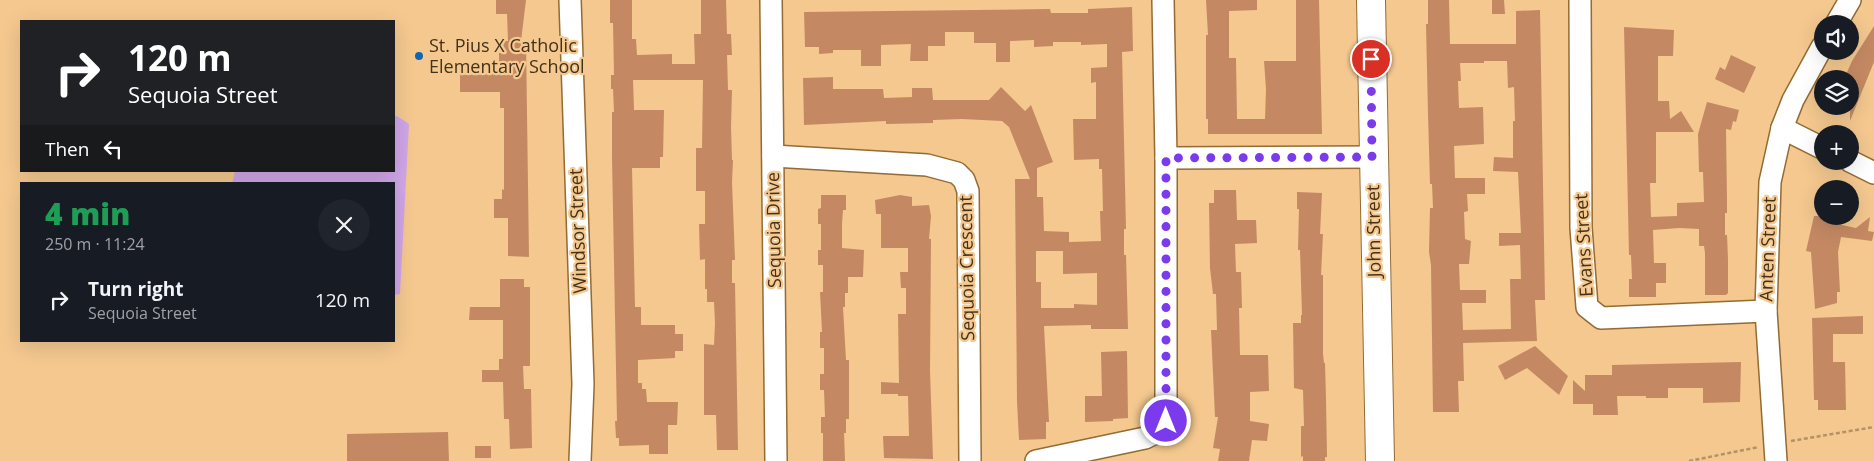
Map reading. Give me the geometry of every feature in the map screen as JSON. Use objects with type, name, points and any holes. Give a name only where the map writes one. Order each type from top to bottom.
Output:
[{"type":"main road","name":"John Street","points":[[1371,0],[1372,157],[1380,461]]},
{"type":"street","name":"Windsor Street","points":[[570,0],[583,384],[580,461]]},
{"type":"street","name":"Sequoia Drive","points":[[771,0],[776,461]]},
{"type":"street","points":[[1036,461],[1145,438],[1157,432],[1166,421],[1166,158],[1163,0]]},
{"type":"street","name":"Evans Street","points":[[1580,0],[1581,228],[1587,307],[1601,318],[1766,310]]},
{"type":"street","points":[[1841,15],[1850,0]]},
{"type":"street","name":"Anten Street","points":[[1776,461],[1766,310],[1770,182],[1782,128],[1793,100],[1815,60]]},
{"type":"street","points":[[1782,128],[1814,144]]},
{"type":"street","name":"Sequoia Crescent","points":[[773,156],[928,165],[957,173],[964,180],[968,190],[970,461]]},
{"type":"street","points":[[1166,158],[1372,157]]},
{"type":"street","points":[[1859,166],[1874,173]]},
{"type":"shaded area","points":[[395,116],[409,124],[400,294],[395,295],[395,182],[232,182],[235,172],[395,172]]},
{"type":"building","points":[[496,0],[526,0],[521,41],[526,41],[529,257],[508,256],[508,218],[494,218],[494,199],[502,199],[502,189],[504,190],[504,108],[500,108],[500,92],[460,92],[460,75],[499,74],[499,53],[504,53],[503,41],[508,41],[507,14],[496,14]]},
{"type":"building","points":[[610,0],[632,0],[632,39],[636,39],[637,55],[672,54],[672,64],[695,64],[694,34],[701,34],[701,0],[726,0],[727,34],[731,34],[732,55],[727,55],[728,90],[732,90],[731,127],[735,260],[732,260],[732,283],[735,283],[738,450],[717,450],[716,415],[704,415],[704,344],[714,345],[715,323],[714,302],[707,302],[705,259],[700,260],[699,224],[705,224],[705,191],[696,191],[696,148],[702,148],[703,80],[633,80],[634,110],[664,110],[663,157],[660,157],[660,168],[632,168],[635,307],[641,307],[641,325],[675,325],[675,334],[683,334],[683,351],[675,351],[675,358],[638,360],[638,383],[642,383],[642,389],[646,389],[647,402],[678,402],[677,425],[668,425],[668,454],[649,454],[649,445],[619,446],[619,438],[616,438],[612,158],[612,112],[614,112],[613,89],[611,89],[611,75],[614,75],[613,23],[610,23]]},
{"type":"building","points":[[1206,0],[1257,0],[1257,10],[1229,11],[1229,58],[1236,58],[1237,119],[1265,119],[1266,89],[1264,61],[1296,61],[1296,0],[1319,0],[1322,134],[1208,134],[1208,119],[1206,119],[1206,35],[1208,35]]},
{"type":"building","points":[[1428,0],[1449,0],[1450,44],[1516,44],[1516,11],[1540,10],[1545,300],[1535,300],[1537,341],[1463,343],[1464,381],[1458,381],[1459,412],[1433,412],[1431,265],[1429,252],[1430,208],[1433,208],[1432,184],[1430,184],[1428,114],[1426,24],[1428,24]],"holes":[[[1507,61],[1508,88],[1514,87],[1513,158],[1494,157],[1493,171],[1518,172],[1521,233],[1499,233],[1499,246],[1520,245],[1521,279],[1510,279],[1511,329],[1463,330],[1462,303],[1486,303],[1486,290],[1460,290],[1459,264],[1469,264],[1471,241],[1465,239],[1464,212],[1468,211],[1467,194],[1485,194],[1485,178],[1455,178],[1454,146],[1484,144],[1483,107],[1459,108],[1458,81],[1461,81],[1460,63]]]},
{"type":"building","points":[[1492,0],[1504,0],[1505,14],[1492,14]]},
{"type":"building","points":[[1132,7],[1133,51],[1122,52],[1126,229],[1124,229],[1124,255],[1126,255],[1128,329],[1091,329],[1091,325],[1044,326],[1049,422],[1046,422],[1046,439],[1019,440],[1015,179],[1030,179],[1009,127],[1002,121],[962,119],[933,120],[933,123],[886,124],[886,121],[804,125],[803,78],[833,77],[833,89],[883,89],[884,98],[912,97],[912,88],[932,88],[933,100],[989,100],[1001,87],[1025,111],[1031,105],[1053,162],[1037,168],[1037,197],[1043,197],[1044,231],[1069,232],[1069,242],[1101,241],[1100,211],[1103,211],[1102,169],[1099,169],[1099,159],[1074,160],[1073,119],[1096,119],[1096,82],[1091,83],[1091,68],[1107,67],[1107,44],[1081,45],[1081,42],[1053,42],[1053,46],[1034,47],[1034,40],[1010,41],[1010,62],[996,62],[996,43],[974,43],[974,32],[945,32],[945,46],[928,46],[928,61],[910,61],[911,44],[881,45],[881,66],[861,66],[861,50],[833,50],[833,53],[819,54],[819,47],[805,47],[804,12],[1050,9],[1051,13],[1088,13],[1088,9]],"holes":[[[1036,251],[1063,251],[1063,274],[1097,273],[1097,305],[1074,304],[1074,308],[1041,308],[1041,282],[1036,282]]]},
{"type":"building","points":[[1874,26],[1874,62],[1859,99],[1859,70],[1848,70],[1853,60],[1859,60],[1859,50]]},
{"type":"building","points":[[1624,27],[1674,30],[1673,56],[1658,56],[1658,101],[1669,101],[1670,119],[1681,111],[1694,132],[1656,132],[1656,183],[1650,183],[1651,217],[1677,216],[1677,203],[1704,202],[1703,172],[1699,172],[1698,134],[1707,102],[1739,110],[1736,122],[1733,121],[1731,130],[1726,129],[1727,213],[1725,213],[1725,235],[1727,235],[1728,293],[1726,295],[1705,295],[1705,253],[1704,246],[1699,246],[1699,229],[1679,228],[1653,230],[1654,263],[1666,263],[1666,283],[1656,283],[1656,297],[1629,297],[1629,279],[1632,279],[1631,255],[1629,255]]},
{"type":"building","points":[[1731,55],[1756,67],[1744,93],[1715,79],[1720,67],[1725,70]]},
{"type":"building","points":[[1214,190],[1236,190],[1237,220],[1256,220],[1257,243],[1235,244],[1236,272],[1241,272],[1242,308],[1239,308],[1240,355],[1268,355],[1269,391],[1250,392],[1250,421],[1269,424],[1267,441],[1252,440],[1249,461],[1218,461],[1220,449],[1213,448],[1218,417],[1215,417],[1211,330],[1217,330],[1216,294],[1213,294],[1210,268],[1209,203],[1214,203]]},
{"type":"building","points":[[1297,192],[1322,193],[1320,234],[1323,234],[1321,275],[1323,275],[1323,354],[1326,399],[1327,457],[1325,457],[1325,461],[1303,461],[1303,456],[1301,457],[1301,426],[1304,426],[1303,390],[1294,388],[1293,323],[1301,323],[1302,315]]},
{"type":"building","points":[[821,195],[846,195],[846,210],[843,210],[842,248],[864,250],[863,277],[848,277],[848,293],[845,293],[845,307],[843,307],[846,360],[849,360],[849,419],[846,419],[846,433],[844,433],[845,461],[823,461],[821,417],[825,417],[824,390],[820,390],[820,374],[824,374],[824,348],[820,348],[820,332],[822,332],[820,292],[823,292],[823,265],[818,265],[818,250],[821,250],[821,224],[818,224],[818,209],[821,208]]},
{"type":"building","points":[[900,195],[912,197],[912,206],[929,205],[931,216],[929,239],[931,239],[930,371],[933,459],[884,458],[883,436],[909,436],[908,396],[881,394],[881,382],[899,383],[898,314],[906,314],[906,288],[901,288],[900,272],[908,272],[908,248],[881,248],[881,214],[876,214],[875,200]]},
{"type":"building","points":[[1814,216],[1814,225],[1842,225],[1856,228],[1870,217],[1868,231],[1874,232],[1872,241],[1841,237],[1838,252],[1840,292],[1837,292],[1837,303],[1815,309],[1811,252],[1806,251]]},
{"type":"building","points":[[500,279],[524,279],[524,287],[530,287],[530,366],[523,366],[524,389],[531,389],[532,448],[510,449],[509,419],[504,419],[503,382],[482,382],[482,370],[499,370],[499,359],[503,359],[503,320],[469,320],[470,307],[500,307]]},
{"type":"building","points":[[1863,316],[1863,334],[1833,334],[1833,362],[1845,362],[1846,410],[1818,410],[1818,400],[1814,400],[1812,318]]},
{"type":"building","points":[[1535,346],[1568,376],[1559,395],[1527,368],[1505,380],[1498,366]]},
{"type":"building","points":[[1127,351],[1128,418],[1113,419],[1113,421],[1085,422],[1085,396],[1102,396],[1101,352]]},
{"type":"building","points":[[1741,362],[1740,402],[1703,403],[1703,388],[1668,388],[1668,398],[1617,396],[1618,415],[1593,415],[1593,404],[1573,404],[1573,380],[1585,391],[1585,375],[1612,375],[1612,365]]},
{"type":"building","points":[[448,432],[449,461],[347,461],[347,434]]},
{"type":"building","points":[[475,446],[491,446],[491,458],[475,458]]},
{"type":"place","name":"St. Pius X Catholic Elementary School","points":[[419,56]]},
{"type":"route","points":[[1166,421],[1166,158],[1372,157],[1371,59]]}]
